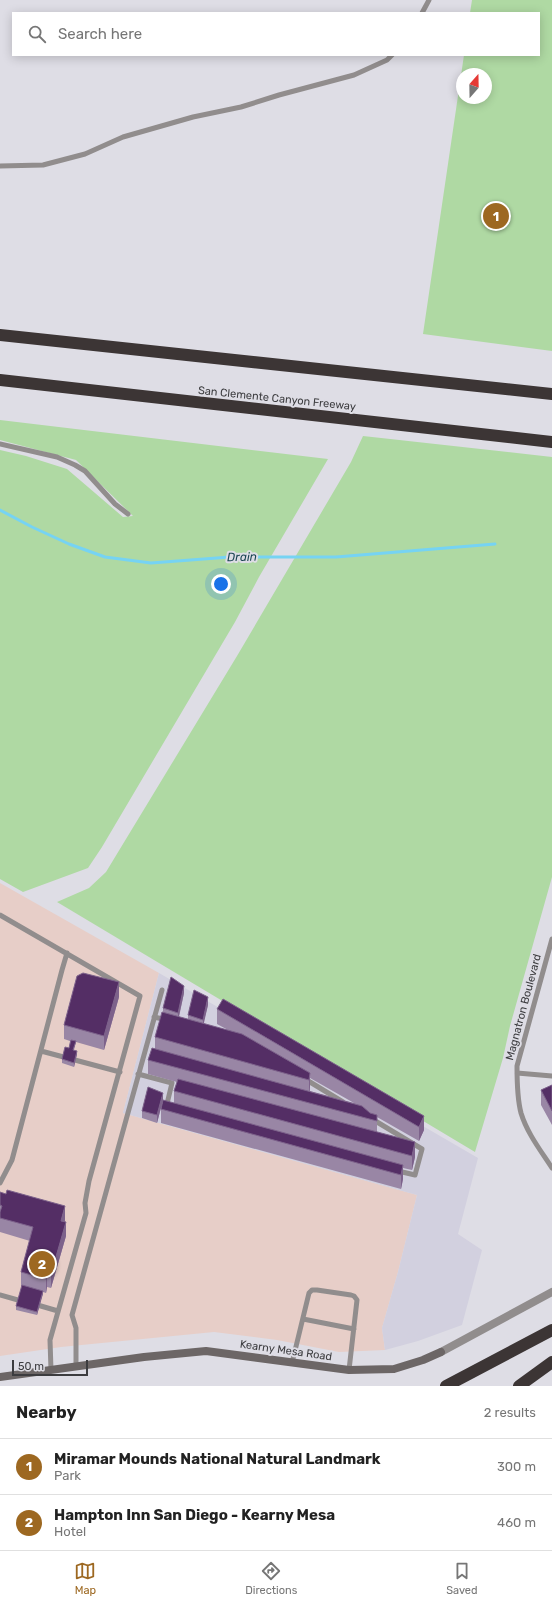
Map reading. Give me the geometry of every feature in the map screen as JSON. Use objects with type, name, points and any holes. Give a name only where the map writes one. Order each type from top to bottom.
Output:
[{"type":"highway","points":[[0,335],[552,394]]},
{"type":"highway","name":"San Clemente Canyon Freeway","points":[[0,380],[552,442]]},
{"type":"highway","points":[[446,1386],[552,1330]]},
{"type":"highway","points":[[519,1386],[552,1362]]},
{"type":"street","name":"Kearny Mesa Road","points":[[0,1377],[144,1357],[206,1351],[349,1370],[394,1368],[423,1360],[441,1352],[552,1292]]},
{"type":"lane","points":[[423,12],[429,0]]},
{"type":"lane","points":[[0,166],[43,165],[85,154],[123,137],[193,117],[241,107],[354,75],[387,60],[391,56]]},
{"type":"lane","points":[[0,444],[57,457],[75,465],[85,471],[115,504],[128,514]]},
{"type":"lane","points":[[0,915],[140,996],[89,1181],[85,1203],[86,1213],[50,1340],[51,1370]]},
{"type":"lane","name":"Magnatron Boulevard","points":[[552,939],[517,1066],[517,1085],[521,1113],[532,1137],[552,1168]]},
{"type":"lane","points":[[0,1183],[12,1160],[67,954]]},
{"type":"lane","points":[[76,1366],[76,1328],[72,1315],[162,990]]},
{"type":"lane","points":[[154,1017],[169,1021]]},
{"type":"lane","points":[[41,1051],[120,1072]]},
{"type":"lane","points":[[144,1053],[152,1055]]},
{"type":"lane","points":[[517,1073],[552,1076]]},
{"type":"lane","points":[[138,1074],[179,1085]]},
{"type":"lane","points":[[297,1074],[350,1107],[334,1104]]},
{"type":"lane","points":[[172,1083],[166,1109],[173,1111]]},
{"type":"lane","points":[[364,1114],[422,1149],[415,1175],[392,1169]]},
{"type":"lane","points":[[406,1147],[421,1151]]},
{"type":"lane","points":[[292,1363],[309,1293],[312,1290],[317,1290],[351,1295],[354,1296],[358,1303],[349,1370]]},
{"type":"lane","points":[[0,1295],[58,1311]]},
{"type":"lane","points":[[303,1319],[354,1329]]},
{"type":"shaded area","points":[[0,883],[159,973],[123,1113],[417,1195],[398,1272],[382,1328],[385,1350],[339,1352],[277,1340],[214,1332],[61,1347],[0,1356]]},
{"type":"shaded area","points":[[159,973],[478,1158],[458,1234],[482,1250],[462,1325],[418,1341],[385,1350],[382,1328],[398,1272],[417,1195],[123,1113]]},
{"type":"green space","points":[[472,0],[552,0],[552,351],[423,334],[457,104],[492,104],[492,68],[462,68],[464,56],[540,56],[540,12],[470,12]]},
{"type":"green space","points":[[0,420],[328,459],[259,577],[235,622],[102,847],[88,868],[23,892],[0,879],[0,450],[26,456],[67,469],[123,517],[133,516],[76,460],[0,440]]},
{"type":"green space","points":[[363,436],[552,457],[552,877],[510,1026],[503,1058],[475,1152],[57,902],[89,888],[106,872],[237,656],[351,462]]},
{"type":"building","points":[[83,973],[119,982],[104,1036],[64,1025],[77,976]]},
{"type":"building","points":[[171,977],[184,986],[178,1013],[163,1008]]},
{"type":"building","points":[[194,990],[208,997],[203,1020],[188,1015]]},
{"type":"building","points":[[223,999],[424,1116],[419,1127],[217,1009]]},
{"type":"building","points":[[162,1012],[242,1034],[310,1073],[309,1080],[155,1037]]},
{"type":"building","points":[[71,1040],[76,1041],[73,1050],[77,1051],[74,1063],[62,1059],[65,1047],[69,1048]]},
{"type":"building","points":[[152,1048],[362,1106],[370,1113],[377,1115],[377,1121],[148,1060]]},
{"type":"building","points":[[178,1079],[415,1142],[412,1156],[174,1091]]},
{"type":"building","points":[[552,1085],[552,1111],[541,1090]]},
{"type":"building","points":[[148,1087],[163,1093],[157,1115],[142,1111]]},
{"type":"building","points":[[163,1100],[403,1165],[401,1175],[161,1109]]},
{"type":"building","points":[[7,1190],[65,1206],[61,1221],[66,1222],[51,1274],[47,1273],[46,1279],[21,1272],[33,1227],[0,1218],[2,1206],[0,1205],[0,1192],[6,1194]]},
{"type":"building","points":[[22,1285],[43,1291],[37,1312],[16,1306]]},
{"type":"waterway","name":"Drain","points":[[0,510],[69,544],[105,557],[151,563],[230,557],[336,557],[495,544]]},
{"type":"place","name":"Miramar Mounds National Natural Landmark","points":[[496,216]]},
{"type":"place","name":"Hampton Inn San Diego - Kearny Mesa","points":[[42,1264]]}]
